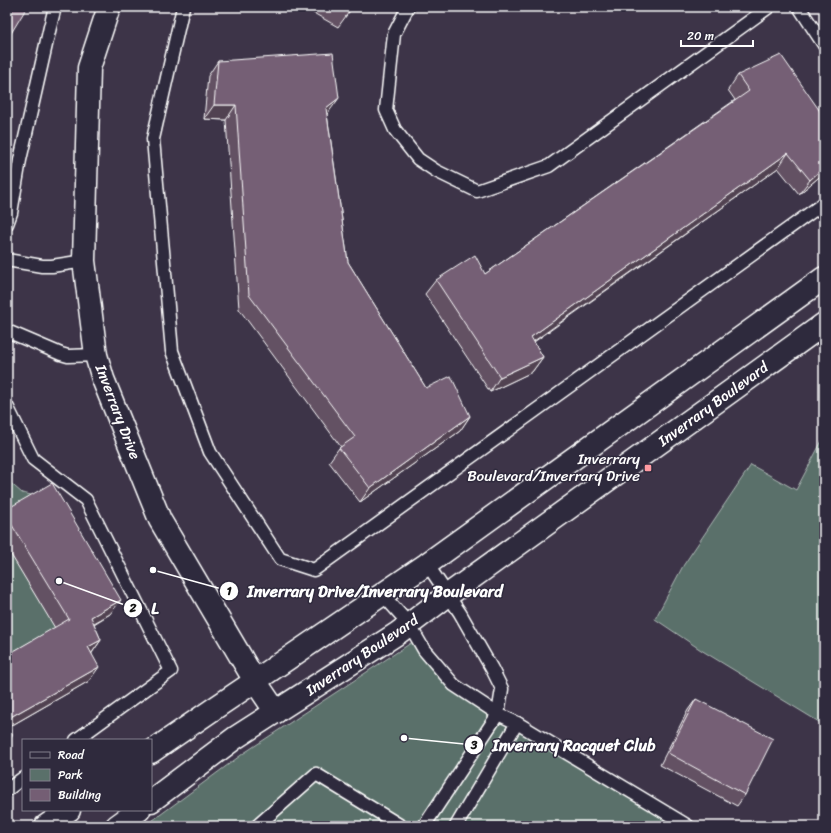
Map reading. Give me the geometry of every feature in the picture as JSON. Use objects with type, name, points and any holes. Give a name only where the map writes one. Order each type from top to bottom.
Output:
[{"type":"street","name":"Inverrary Drive","points":[[109,7],[89,68],[84,262],[96,355],[103,379],[160,520],[255,681],[276,712]]},
{"type":"street","points":[[152,751],[383,595],[824,278]]},
{"type":"street","name":"Inverrary Boulevard","points":[[152,800],[235,738],[398,633],[448,595],[824,324]]},
{"type":"street","points":[[46,826],[68,811]]},
{"type":"street","points":[[118,826],[138,811]]},
{"type":"lane","points":[[7,224],[11,213],[20,160],[55,7]]},
{"type":"lane","points":[[184,7],[153,139],[172,351],[210,452],[280,560],[314,570],[824,203]]},
{"type":"lane","points":[[408,7],[394,34],[386,110],[395,130],[418,160],[436,171],[477,191],[549,166],[769,7]]},
{"type":"lane","points":[[798,7],[824,45]]},
{"type":"lane","points":[[7,260],[42,266],[84,262]]},
{"type":"lane","points":[[7,331],[68,356],[96,355]]},
{"type":"lane","points":[[7,406],[33,459],[86,500],[172,671],[77,739]]},
{"type":"lane","points":[[424,826],[498,714],[502,689],[460,613],[427,564]]},
{"type":"lane","points":[[383,595],[409,624],[424,650],[454,685],[498,714],[517,723],[688,826]]},
{"type":"lane","points":[[456,826],[517,723]]},
{"type":"lane","points":[[257,826],[316,774],[401,826]]},
{"type":"lane","points":[[7,790],[22,779]]},
{"type":"green space","points":[[824,437],[824,725],[701,650],[655,619],[683,566],[751,465],[796,490]]},
{"type":"green space","points":[[7,480],[22,493],[41,497],[7,518]]},
{"type":"green space","points":[[7,548],[59,634],[7,664]]},
{"type":"green space","points":[[417,639],[454,685],[686,826],[145,826],[244,753]]},
{"type":"building","points":[[7,7],[27,7],[7,40]]},
{"type":"building","points":[[339,7],[352,7],[349,12]]},
{"type":"building","points":[[333,53],[339,98],[326,108],[348,262],[426,388],[451,376],[470,416],[370,488],[339,448],[355,437],[249,295],[236,105],[214,105],[218,61]]},
{"type":"building","points":[[781,55],[824,117],[824,167],[810,180],[788,153],[531,337],[543,357],[500,377],[436,280],[475,255],[485,274],[749,91],[738,75]]},
{"type":"building","points":[[52,483],[121,600],[91,617],[101,640],[88,647],[99,667],[7,719],[7,655],[69,619],[7,517],[7,509]]},
{"type":"building","points":[[696,699],[773,739],[745,795],[668,753]]},
{"type":"building","points":[[7,722],[12,735],[7,738]]},
{"type":"place","name":"Inverrary Boulevard/Inverrary Drive","points":[[648,468]]},
{"type":"place","name":"Inverrary Drive/Inverrary Boulevard","points":[[153,570]]},
{"type":"place","name":"L","points":[[59,581]]},
{"type":"place","name":"Inverrary Racquet Club","points":[[404,738]]}]
